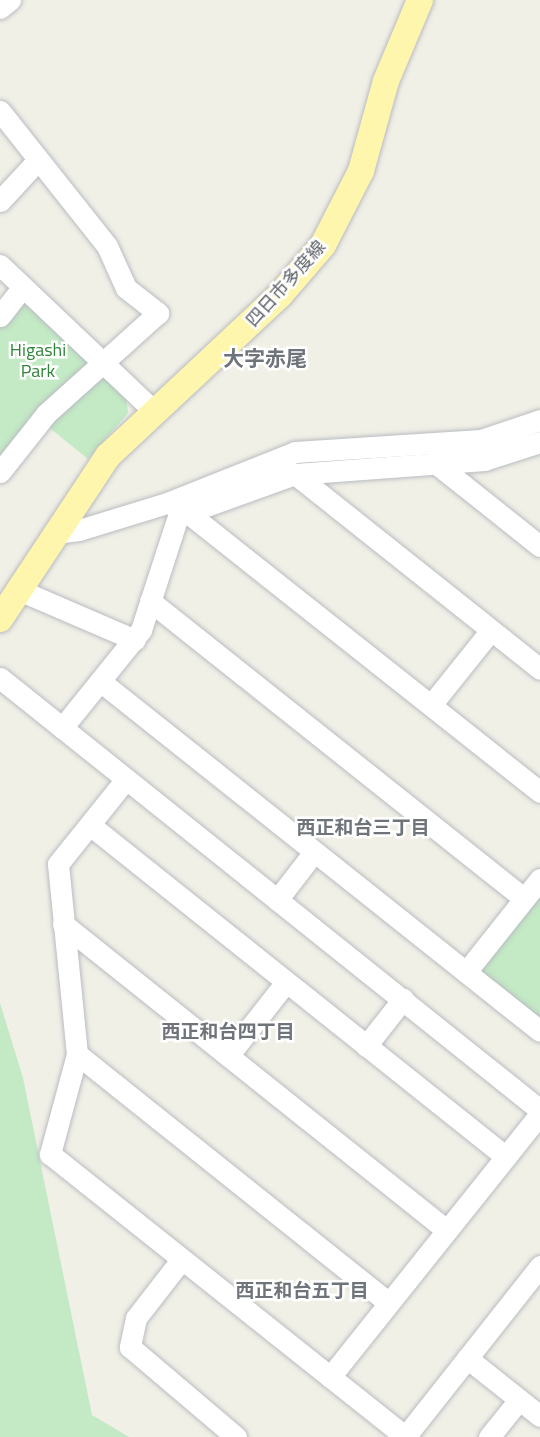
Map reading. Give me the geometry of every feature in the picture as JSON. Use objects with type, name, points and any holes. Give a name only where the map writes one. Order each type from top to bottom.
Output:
[{"type":"main road","name":"四日市多度線","points":[[0,619],[54,533],[108,456],[153,410],[217,357],[323,245],[361,172],[386,81],[420,0]]},
{"type":"street","points":[[0,8],[10,0]]},
{"type":"street","points":[[0,111],[107,246],[126,288],[158,313],[46,414],[0,472]]},
{"type":"street","points":[[2,192],[38,160]]},
{"type":"street","points":[[0,265],[153,410]]},
{"type":"street","points":[[0,316],[23,287]]},
{"type":"street","points":[[54,533],[79,530],[167,503],[295,452],[481,440],[540,420]]},
{"type":"street","points":[[62,729],[135,640],[178,516],[295,474],[484,460],[540,442]]},
{"type":"street","points":[[438,465],[540,546]]},
{"type":"street","points":[[295,474],[540,670]]},
{"type":"street","points":[[188,513],[540,792]]},
{"type":"street","points":[[19,590],[135,640]]},
{"type":"street","points":[[150,601],[524,899]]},
{"type":"street","points":[[432,705],[491,630]]},
{"type":"street","points":[[0,678],[403,999],[540,1112],[330,1377]]},
{"type":"street","points":[[100,681],[540,1031]]},
{"type":"street","points":[[125,779],[58,864],[77,1054],[50,1154],[405,1436],[536,1278]]},
{"type":"street","points":[[90,825],[506,1157]]},
{"type":"street","points":[[278,900],[314,852]]},
{"type":"street","points":[[466,972],[540,879]]},
{"type":"street","points":[[63,924],[447,1230]]},
{"type":"street","points":[[228,1056],[286,982]]},
{"type":"street","points":[[366,1046],[403,999]]},
{"type":"street","points":[[77,1054],[389,1303]]},
{"type":"street","points":[[181,1259],[136,1318],[130,1347],[236,1437]]},
{"type":"street","points":[[467,1359],[540,1416]]},
{"type":"street","points":[[489,1437],[519,1400]]},
{"type":"green space","name":"Higashi Park","points":[[20,301],[29,301],[89,359],[89,366],[0,461],[0,326]]},
{"type":"green space","points":[[100,375],[126,396],[128,413],[88,459],[46,425]]},
{"type":"green space","points":[[540,891],[540,1024],[478,970]]},
{"type":"green space","points":[[0,1003],[23,1078],[92,1415],[129,1437],[0,1437]]},
{"type":"district","name":"大字赤尾","points":[[265,358]]},
{"type":"district","name":"西正和台三丁目","points":[[363,827]]},
{"type":"district","name":"西正和台四丁目","points":[[228,1031]]},
{"type":"district","name":"西正和台五丁目","points":[[302,1290]]}]
